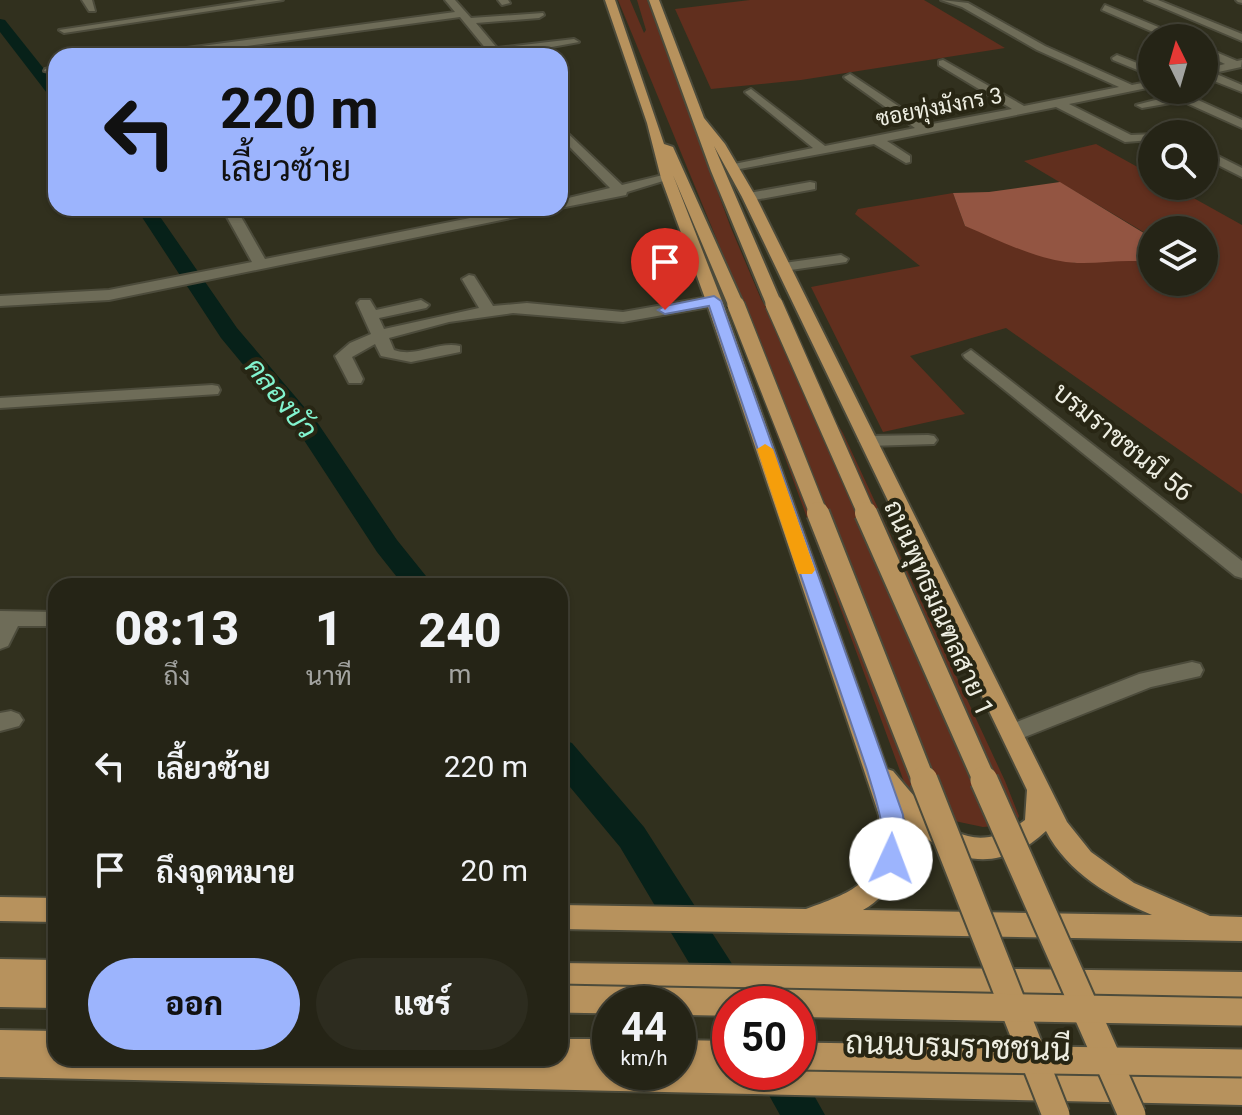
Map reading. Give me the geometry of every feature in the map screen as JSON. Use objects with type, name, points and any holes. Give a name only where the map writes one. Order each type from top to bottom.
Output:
[{"type":"main road","points":[[610,0],[653,123],[667,178],[725,303],[1056,1115]]},
{"type":"main road","name":"ถนนพุทธมณฑลสาย 1","points":[[654,0],[717,171],[774,304],[1132,1115]]},
{"type":"main road","name":"ถนนพุทธมณฑลสาย 1","points":[[700,121],[719,144],[749,197],[1058,829],[1082,860],[1125,891],[1210,929]]},
{"type":"main road","points":[[653,123],[678,167],[725,303],[878,770],[895,839],[884,876],[870,893],[852,906],[810,920]]},
{"type":"main road","points":[[878,770],[917,819],[941,839],[976,848],[1008,846],[1037,825],[1040,799],[1025,760]]},
{"type":"main road","points":[[0,909],[48,910]]},
{"type":"main road","points":[[568,917],[1242,929]]},
{"type":"main road","points":[[0,972],[48,973]]},
{"type":"main road","points":[[568,976],[1242,985]]},
{"type":"main road","points":[[0,994],[48,995]]},
{"type":"main road","points":[[568,999],[1242,1012]]},
{"type":"main road","points":[[0,1044],[48,1045]]},
{"type":"main road","points":[[568,1053],[592,1053]]},
{"type":"main road","points":[[816,1056],[1242,1063]]},
{"type":"main road","name":"ถนนบรมราชชนนี","points":[[0,1063],[48,1064]]},
{"type":"main road","name":"ถนนบรมราชชนนี","points":[[178,1066],[1242,1090]]},
{"type":"street","points":[[64,30],[278,0]]},
{"type":"street","points":[[450,0],[491,48]]},
{"type":"street","points":[[946,0],[965,5],[1041,48],[1130,88]]},
{"type":"street","points":[[1150,0],[1242,38]]},
{"type":"street","points":[[429,3],[440,17]]},
{"type":"street","points":[[231,6],[244,21]]},
{"type":"street","points":[[1105,8],[1143,24]]},
{"type":"street","points":[[368,13],[382,25]]},
{"type":"street","points":[[208,48],[440,17],[539,15]]},
{"type":"street","points":[[364,27],[370,38]]},
{"type":"street","points":[[535,48],[574,42]]},
{"type":"street","points":[[1218,55],[1240,64]]},
{"type":"street","points":[[1117,58],[1138,72]]},
{"type":"street","points":[[943,63],[1024,111]]},
{"type":"street","points":[[1218,69],[1240,64]]},
{"type":"street","points":[[850,77],[926,130]]},
{"type":"street","points":[[1218,78],[1242,89]]},
{"type":"street","name":"ซอยทุ่งมังกร 3","points":[[734,168],[1060,104],[1138,85]]},
{"type":"street","points":[[751,92],[824,151]]},
{"type":"street","points":[[1060,104],[1129,139],[1138,138]]},
{"type":"street","points":[[1142,105],[1147,104]]},
{"type":"street","points":[[1199,104],[1242,124]]},
{"type":"street","points":[[568,138],[621,192]]},
{"type":"street","points":[[877,140],[906,159]]},
{"type":"street","points":[[1218,160],[1242,173]]},
{"type":"street","points":[[568,202],[621,192],[667,178]]},
{"type":"street","points":[[749,197],[810,186]]},
{"type":"street","points":[[234,216],[260,263]]},
{"type":"street","points":[[0,301],[86,298],[478,216]]},
{"type":"street","points":[[784,267],[841,259]]},
{"type":"street","points":[[469,279],[489,312]]},
{"type":"street","points":[[355,379],[343,356],[352,346],[381,334],[514,308],[591,317],[627,317],[725,303]]},
{"type":"street","points":[[421,305],[368,309],[387,353],[393,357],[411,357],[454,349]]},
{"type":"street","name":"บรมราชชนนี 56","points":[[971,355],[1242,571]]},
{"type":"street","points":[[0,403],[212,390]]},
{"type":"street","points":[[868,441],[928,440]]},
{"type":"street","points":[[0,641],[6,618],[48,619]]},
{"type":"street","points":[[1012,733],[1147,680],[1192,670]]},
{"type":"shaded area","points":[[618,0],[630,0],[644,33],[646,30],[637,0],[647,0],[731,228],[761,299],[843,433],[1005,781],[1019,816],[1016,824],[983,827],[926,815],[907,790],[774,428],[741,298]]},
{"type":"shaded area","points":[[750,0],[924,0],[1005,48],[801,80],[711,89],[675,9]]},
{"type":"shaded area","points":[[1096,144],[1138,167],[1138,200],[1197,200],[1242,225],[1242,494],[1006,328],[910,356],[965,414],[883,432],[811,287],[920,266],[855,214],[858,209],[953,193],[965,226],[1075,263],[1138,260],[1138,296],[1218,296],[1218,216],[1138,216],[1138,229],[1024,161]]},
{"type":"shaded area","points":[[1060,182],[1138,229],[1138,262],[1062,261],[1006,244],[965,226],[953,193],[989,192]]},
{"type":"waterway","name":"คลองบัว","points":[[0,23],[48,84]]},
{"type":"waterway","name":"คลองบัว","points":[[150,216],[229,333],[308,427],[387,546],[413,578]]},
{"type":"waterway","name":"คลองบัว","points":[[568,761],[632,837],[724,986]]},
{"type":"waterway","name":"คลองบัว","points":[[788,1090],[804,1115]]},
{"type":"slow traffic","points":[[765,449],[806,570]]},
{"type":"route","points":[[665,310],[714,301],[829,638],[878,770],[895,839],[891,859]]}]
